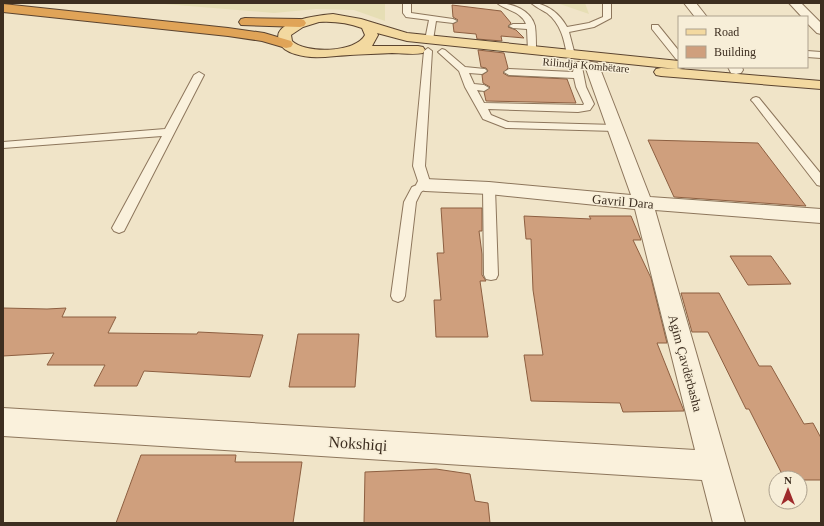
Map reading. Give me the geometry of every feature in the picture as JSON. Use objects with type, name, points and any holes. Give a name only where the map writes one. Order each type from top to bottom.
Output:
[{"type":"highway","points":[[36,3],[246,22],[300,23]]},
{"type":"highway","points":[[3,8],[228,32],[264,37],[286,44]]},
{"type":"main road","name":"Rilindja Kombëtare","points":[[300,23],[311,19],[337,17],[350,19],[433,48],[580,65],[821,85]]},
{"type":"main road","points":[[300,23],[291,27],[286,33],[284,38],[286,44],[292,49],[313,54],[326,55],[351,51],[362,47],[369,42],[372,36],[372,31],[368,26]]},
{"type":"main road","name":"Rilindja Kombëtare","points":[[351,51],[433,48],[532,51],[580,65],[678,65]]},
{"type":"main road","points":[[735,68],[821,76]]},
{"type":"street","points":[[690,3],[700,16]]},
{"type":"street","points":[[795,3],[808,16]]},
{"type":"street","points":[[808,16],[821,30]]},
{"type":"street","name":"Agim Çavdërbasha","points":[[580,65],[615,128],[643,203],[729,523]]},
{"type":"street","name":"Gavril Dara","points":[[425,185],[489,188],[643,203],[821,216]]},
{"type":"street","name":"Nokshiqi","points":[[3,422],[713,466]]},
{"type":"lane","points":[[407,3],[407,14],[409,15],[453,21]]},
{"type":"lane","points":[[501,3],[527,17],[531,27],[532,51]]},
{"type":"lane","points":[[480,106],[514,105],[586,108],[589,104],[581,86],[580,65],[559,18],[535,3]]},
{"type":"lane","points":[[565,30],[591,25],[607,18],[607,3]]},
{"type":"lane","points":[[398,296],[410,202],[416,190],[425,185],[418,166],[433,48],[433,18]]},
{"type":"lane","points":[[513,26],[531,27]]},
{"type":"lane","points":[[655,27],[676,50]]},
{"type":"lane","points":[[433,48],[463,70],[470,87],[487,117],[506,125],[615,128]]},
{"type":"lane","points":[[808,54],[821,55]]},
{"type":"lane","points":[[514,74],[580,65]]},
{"type":"lane","points":[[463,70],[482,71]]},
{"type":"lane","points":[[119,228],[199,76]]},
{"type":"lane","points":[[470,87],[484,88]]},
{"type":"lane","points":[[756,100],[821,182]]},
{"type":"lane","points":[[3,145],[169,132]]},
{"type":"lane","points":[[489,188],[491,275]]},
{"type":"shaded area","points":[[152,3],[385,3],[385,21],[354,10],[316,9],[274,13]]},
{"type":"shaded area","points":[[557,3],[585,3],[589,14]]},
{"type":"building","points":[[452,5],[501,11],[511,23],[508,27],[516,30],[524,38],[501,36],[502,41],[477,39],[476,34],[454,32],[453,24],[458,20],[453,17]]},
{"type":"building","points":[[478,50],[504,53],[508,68],[503,73],[508,76],[567,79],[576,103],[486,101],[484,92],[490,87],[483,83],[482,75],[488,71],[486,68],[481,67]]},
{"type":"building","points":[[648,140],[758,143],[806,206],[674,197]]},
{"type":"building","points":[[441,208],[482,208],[482,231],[479,231],[482,254],[482,275],[486,281],[480,281],[488,337],[436,337],[434,300],[441,300],[437,253],[444,253]]},
{"type":"building","points":[[524,216],[591,219],[589,216],[631,216],[641,240],[633,240],[651,278],[667,343],[657,343],[684,411],[623,412],[620,403],[531,401],[524,355],[543,355],[533,290],[531,239],[526,239]]},
{"type":"building","points":[[730,256],[771,256],[791,284],[748,285]]},
{"type":"building","points":[[681,293],[719,293],[759,366],[771,366],[804,424],[813,423],[821,438],[821,480],[808,480],[808,470],[780,470],[749,409],[746,409],[708,332],[692,332]]},
{"type":"building","points":[[3,308],[66,308],[62,317],[116,317],[108,333],[197,334],[198,332],[263,335],[250,377],[144,371],[137,386],[94,386],[105,365],[47,365],[54,353],[3,356]]},
{"type":"building","points":[[298,334],[359,334],[355,387],[289,387]]},
{"type":"building","points":[[141,455],[236,455],[235,462],[302,462],[293,523],[116,523]]},
{"type":"building","points":[[436,469],[470,474],[475,501],[488,503],[490,523],[364,523],[365,472]]}]
